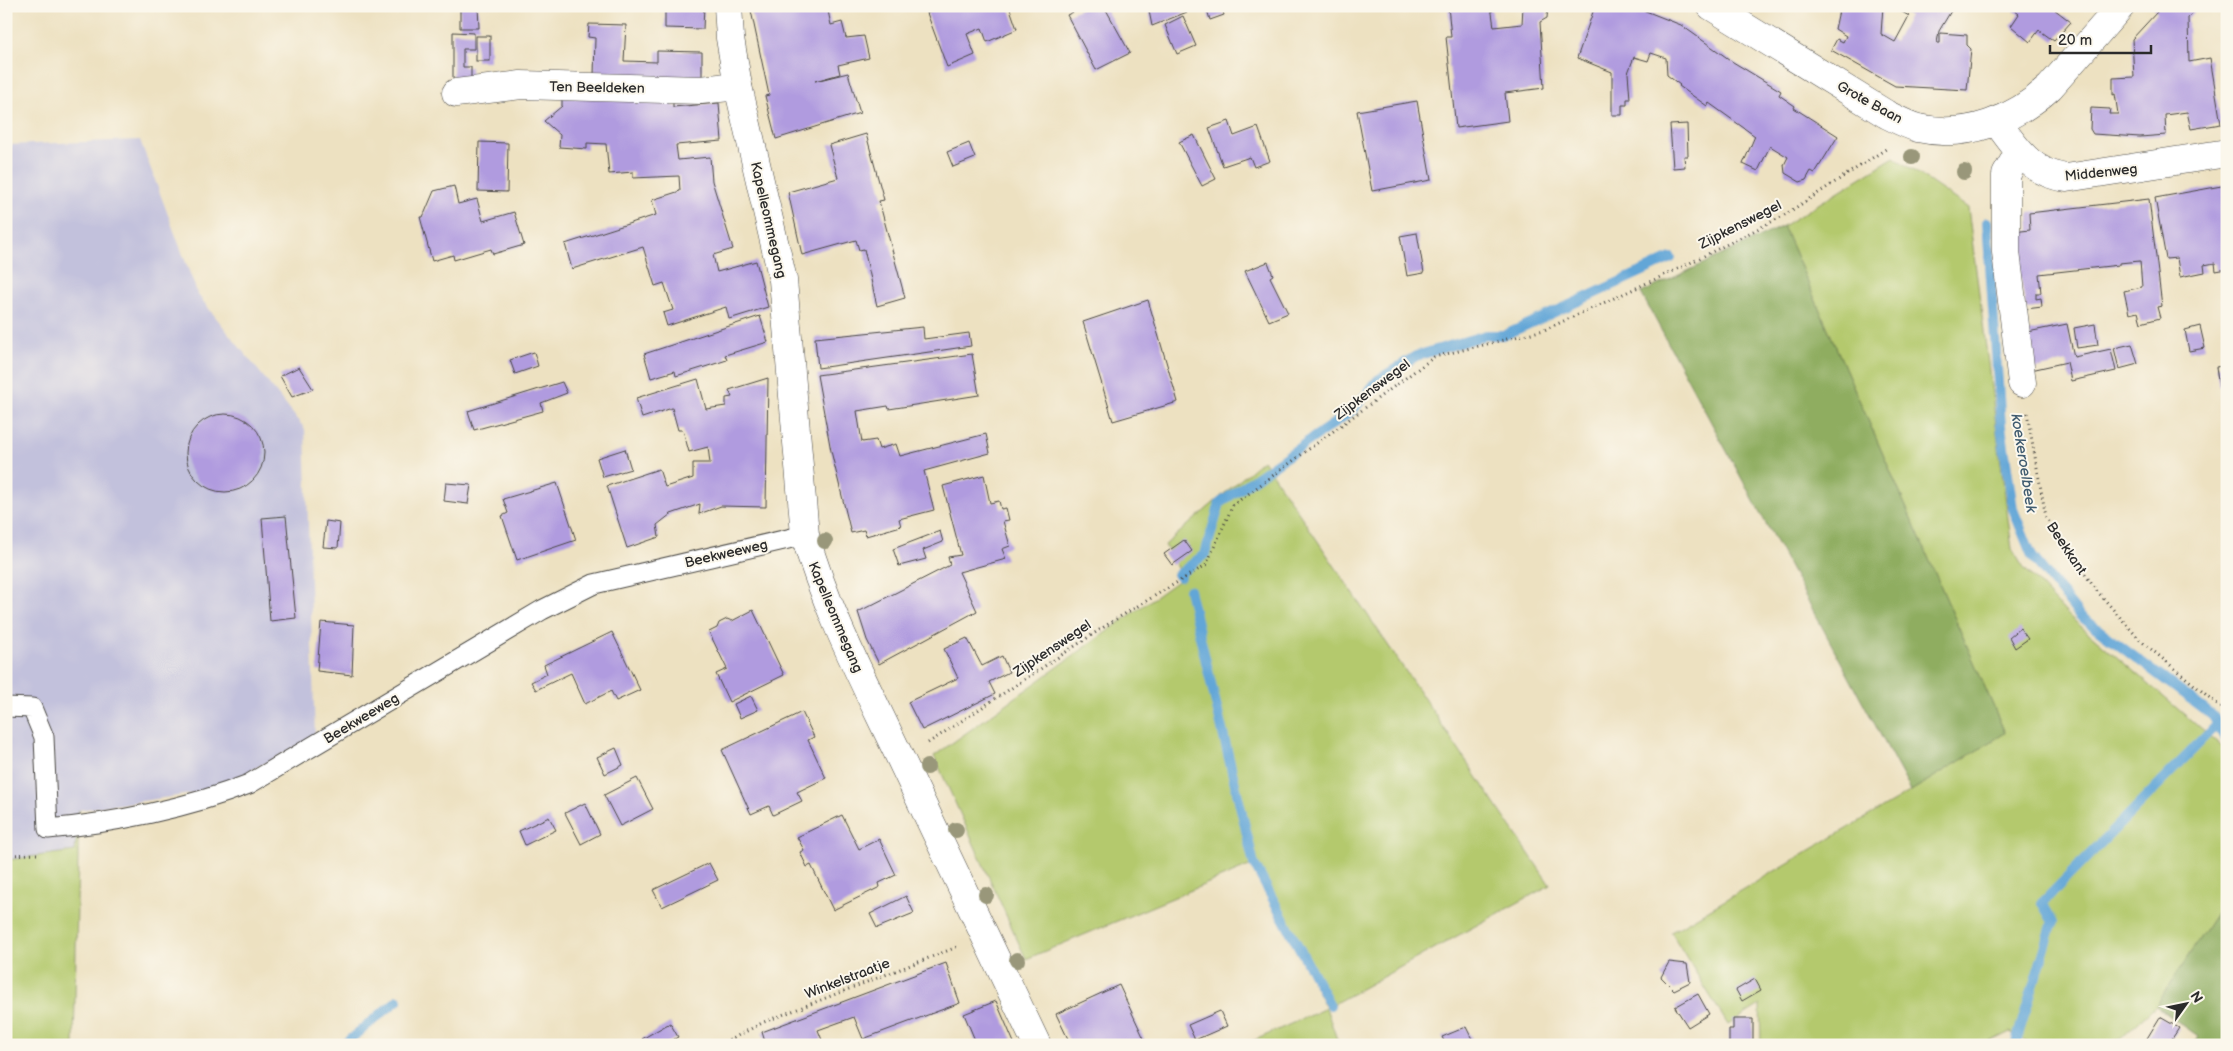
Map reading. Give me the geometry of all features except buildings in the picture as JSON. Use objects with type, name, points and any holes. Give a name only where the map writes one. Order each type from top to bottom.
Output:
[{"type":"street","name":"Kapelleommegang","points":[[728,6],[730,38],[738,86],[783,280],[805,535],[818,579],[901,760],[1037,1045]]},
{"type":"street","name":"Grote Baan","points":[[1711,6],[1886,114],[1917,128],[1942,131],[1966,130],[1997,122],[2024,108],[2050,88],[2121,6]]},
{"type":"street","name":"Ten Beeldeken","points":[[456,93],[521,85],[701,90],[738,86]]},
{"type":"street","name":"Middenweg","points":[[1997,122],[2019,152],[2038,169],[2050,176],[2066,178],[2227,153]]},
{"type":"street","points":[[2019,152],[2006,175],[2006,252],[2022,383]]},
{"type":"lane","name":"Beekweeweg","points":[[6,707],[32,708],[44,737],[48,829],[80,826],[203,801],[249,784],[542,610],[594,584],[805,535]]},
{"type":"path","name":"Zijpkenswegel","points":[[901,760],[1113,621],[1206,565],[1233,505],[1434,357],[1544,330],[1680,268],[1783,216],[1917,128]]},
{"type":"path","name":"Beekkant","points":[[2022,383],[2046,517],[2096,590],[2140,640],[2227,712]]},
{"type":"path","name":"Winkelstraatje","points":[[720,1045],[764,1022],[985,936]]},
{"type":"shaded area","points":[[140,140],[198,295],[305,429],[315,737],[212,791],[79,810],[75,851],[6,860],[6,145]]},
{"type":"green space","points":[[1894,157],[1968,208],[2012,549],[2023,567],[2070,617],[2227,751],[2227,896],[2156,1006],[2114,1045],[2031,1045],[2010,1032],[1983,1045],[1761,1045],[1760,1005],[1728,1025],[1671,932],[1911,791],[2005,733],[1783,226]]},
{"type":"green space","points":[[1783,226],[2005,733],[1911,791],[1641,293]]},
{"type":"green space","points":[[1263,460],[1550,885],[1326,1008],[1254,864],[1026,959],[934,756],[1183,577],[1165,545]]},
{"type":"green space","points":[[79,810],[74,1045],[6,1045],[6,860],[75,851]]},
{"type":"green space","points":[[2227,896],[2227,1045],[2192,1045],[2198,1036],[2156,1006]]},
{"type":"green space","points":[[1326,1008],[1339,1045],[1244,1045]]},
{"type":"waterway","name":"koekeroelbeek","points":[[1987,222],[2001,426],[2013,509],[2032,556],[2079,615],[2213,716],[2227,741]]},
{"type":"waterway","points":[[1180,577],[1178,575],[1205,554],[1220,503],[1353,410],[1378,380],[1416,356],[1486,335],[1505,335],[1671,258]]},
{"type":"waterway","points":[[1189,590],[1254,864],[1330,1005]]},
{"type":"waterway","points":[[2015,1045],[2053,922],[2042,903],[2218,724]]},
{"type":"waterway","points":[[343,1045],[398,1000]]}]
